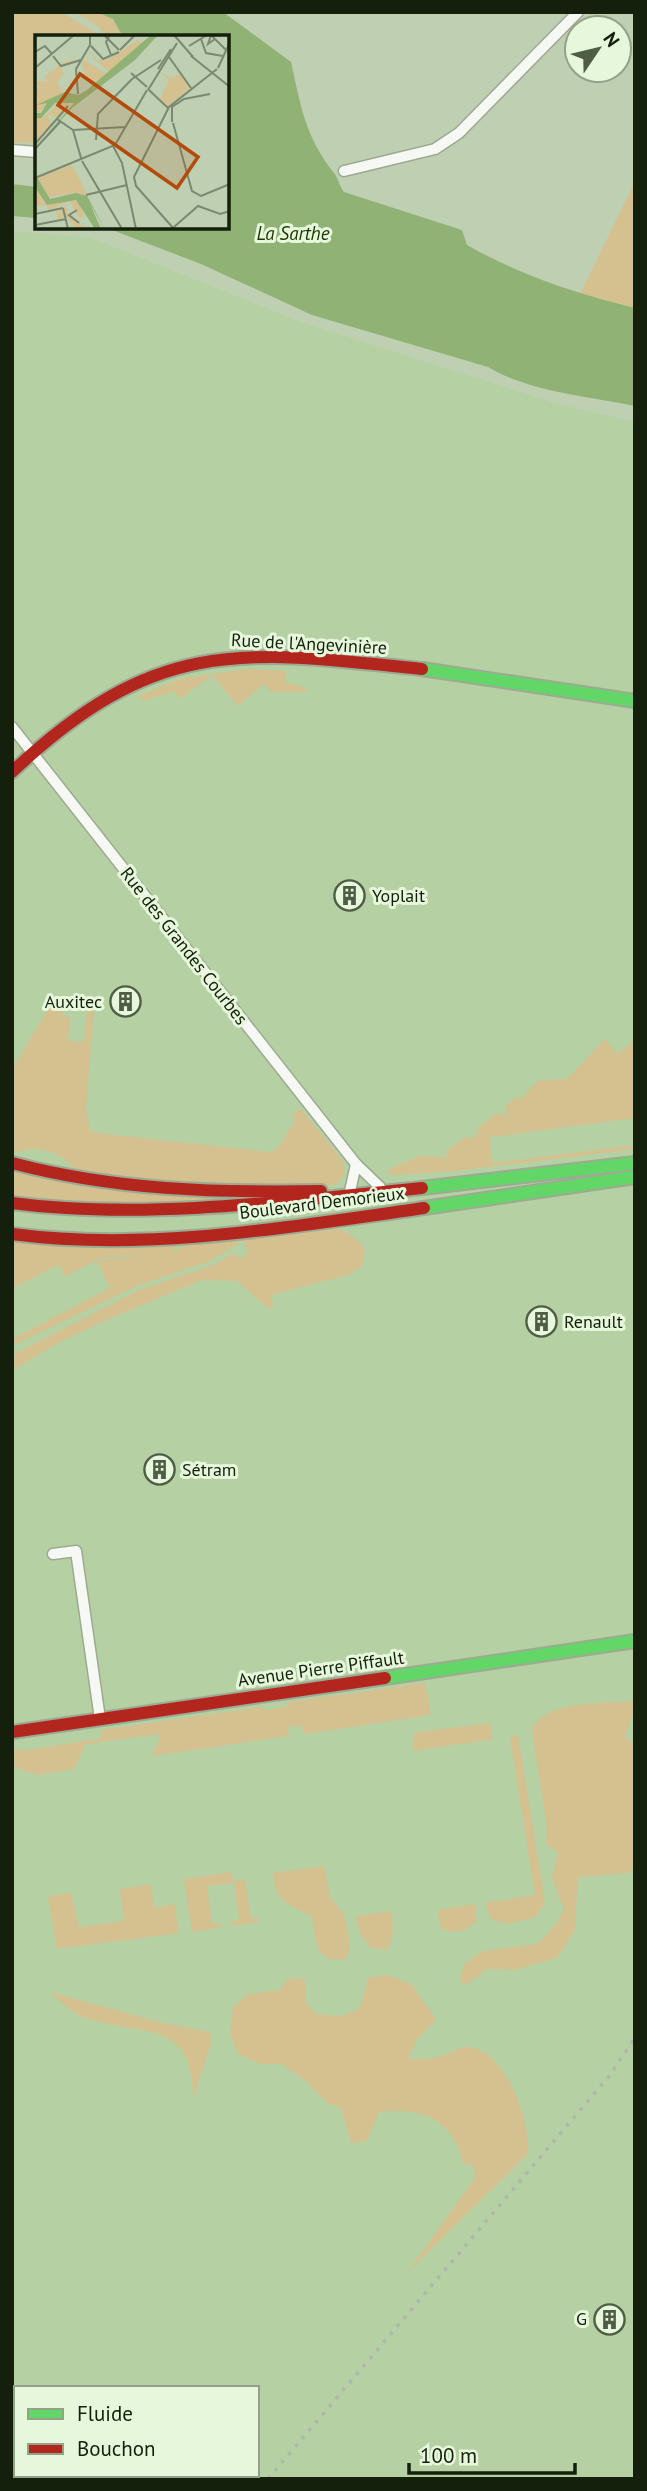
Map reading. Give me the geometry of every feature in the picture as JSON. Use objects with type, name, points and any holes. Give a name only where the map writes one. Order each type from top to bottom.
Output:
[{"type":"main road","name":"Rue de l'Angevinière","points":[[12,772],[32,752],[118,691],[172,668],[219,658],[263,656],[455,670],[635,701]]},
{"type":"main road","points":[[12,1163],[71,1176],[215,1194],[351,1193],[380,1187],[447,1186]]},
{"type":"main road","name":"Boulevard Demorieux","points":[[12,1203],[63,1211],[104,1210],[447,1186],[635,1163]]},
{"type":"main road","name":"Boulevard Demorieux","points":[[12,1234],[54,1241],[211,1234],[401,1212],[635,1177]]},
{"type":"main road","name":"Avenue Pierre Piffault","points":[[12,1732],[635,1640]]},
{"type":"street","points":[[344,171],[435,149],[459,133],[578,12]]},
{"type":"street","points":[[12,150],[35,152]]},
{"type":"street","name":"Rue des Grandes Courbes","points":[[12,727],[356,1164],[380,1187]]},
{"type":"street","points":[[351,1193],[356,1164]]},
{"type":"street","points":[[53,1554],[76,1550],[100,1719]]},
{"type":"shaded area","points":[[12,12],[61,12],[98,35],[35,35],[35,143],[12,142]]},
{"type":"shaded area","points":[[75,12],[97,12],[110,16],[122,35],[102,35],[99,27]]},
{"type":"shaded area","points":[[635,182],[635,308],[580,294]]},
{"type":"shaded area","points":[[12,231],[91,238],[301,322],[561,405],[635,422],[635,2479],[12,2479]]},
{"type":"shaded area","points":[[248,669],[286,671],[285,682],[309,688],[304,692],[271,692],[264,684],[238,706],[212,675],[180,699],[174,691],[143,701],[139,696],[183,678]]},
{"type":"shaded area","points":[[51,1004],[62,1005],[62,1016],[70,1017],[68,1041],[84,1042],[87,1005],[94,1005],[86,1111],[90,1129],[96,1133],[270,1152],[278,1148],[296,1119],[291,1116],[300,1108],[343,1161],[343,1177],[335,1185],[201,1188],[76,1171],[63,1158],[40,1149],[12,1153],[12,1070]]},
{"type":"shaded area","points":[[605,1039],[617,1054],[635,1040],[635,1118],[490,1137],[492,1163],[635,1145],[635,1149],[455,1171],[394,1175],[385,1171],[420,1156],[449,1158],[445,1152],[466,1136],[469,1140],[479,1132],[477,1128],[497,1113],[509,1116],[504,1107],[518,1096],[521,1099],[538,1081],[567,1079]]},
{"type":"shaded area","points":[[12,1163],[236,1203],[12,1203]]},
{"type":"shaded area","points":[[321,1222],[345,1232],[361,1244],[365,1249],[362,1267],[348,1275],[271,1295],[274,1307],[269,1309],[237,1281],[202,1280],[104,1321],[56,1344],[12,1371],[14,1354],[139,1290],[213,1265],[235,1253],[240,1259],[248,1253],[240,1231]]},
{"type":"shaded area","points":[[12,1234],[180,1240],[171,1253],[179,1249],[183,1238],[238,1235],[238,1244],[210,1261],[137,1286],[12,1346],[12,1339],[110,1288],[97,1261],[154,1254],[102,1258],[65,1276],[59,1265],[12,1289]]},
{"type":"shaded area","points":[[425,1683],[431,1715],[304,1734],[302,1725],[288,1727],[289,1736],[152,1756],[161,1734],[86,1744],[74,1769],[36,1775],[12,1766],[12,1749],[30,1750],[101,1738],[101,1730],[261,1707],[266,1710],[285,1707],[289,1702]]},
{"type":"shaded area","points":[[633,1701],[633,1713],[625,1737],[635,1745],[635,1865],[629,1873],[578,1877],[575,1930],[557,1958],[514,1970],[487,1969],[467,1984],[460,1982],[463,1965],[483,1951],[537,1944],[555,1926],[564,1909],[552,1878],[558,1853],[546,1844],[547,1826],[532,1731],[538,1721],[560,1709]]},
{"type":"shaded area","points":[[490,1723],[493,1739],[413,1751],[413,1736],[418,1732]]},
{"type":"shaded area","points":[[518,1735],[545,1902],[536,1917],[507,1924],[491,1919],[485,1903],[535,1895],[510,1737]]},
{"type":"shaded area","points":[[324,1866],[330,1897],[344,1914],[349,1940],[349,1953],[345,1959],[335,1960],[322,1954],[316,1941],[312,1916],[285,1901],[274,1883],[273,1873]]},
{"type":"shaded area","points":[[231,1872],[233,1881],[245,1880],[251,1919],[259,1918],[258,1922],[233,1926],[232,1921],[239,1920],[234,1883],[207,1886],[212,1924],[220,1923],[221,1927],[192,1932],[184,1879]]},
{"type":"shaded area","points":[[151,1884],[154,1908],[175,1904],[179,1933],[57,1949],[48,1897],[71,1892],[79,1927],[124,1921],[120,1889]]},
{"type":"shaded area","points":[[476,1904],[476,1922],[472,1925],[455,1932],[441,1928],[438,1910]]},
{"type":"shaded area","points":[[391,1911],[393,1926],[390,1945],[387,1950],[371,1948],[359,1932],[356,1916]]},
{"type":"shaded area","points":[[388,1975],[411,1984],[436,2019],[417,2040],[408,2058],[435,2058],[463,2047],[479,2050],[492,2059],[513,2088],[528,2140],[528,2154],[406,2274],[475,2178],[474,2165],[463,2164],[459,2149],[444,2127],[433,2119],[408,2111],[379,2112],[367,2141],[351,2143],[341,2108],[327,2103],[306,2081],[282,2064],[260,2064],[238,2054],[230,2033],[233,2007],[249,1994],[280,1990],[287,1979],[305,1978],[306,2002],[316,2014],[342,2016],[360,2008],[368,1978]]},
{"type":"shaded area","points":[[50,1992],[163,2023],[210,2032],[211,2043],[193,2099],[191,2073],[185,2055],[175,2043],[161,2035],[80,2016]]},
{"type":"water","name":"La Sarthe","points":[[97,12],[223,12],[291,62],[310,133],[344,192],[462,230],[467,245],[487,256],[570,290],[635,308],[635,406],[540,388],[488,367],[312,315],[201,264],[110,229],[229,229],[229,35],[122,35],[113,19]]},
{"type":"water","points":[[12,184],[35,187],[35,218],[12,216]]},
{"type":"railway","points":[[268,2479],[609,2076],[635,2038]]},
{"type":"traffic: fast","points":[[422,669],[635,701]]},
{"type":"traffic: fast","points":[[422,1188],[635,1163]]},
{"type":"traffic: fast","points":[[424,1208],[635,1177]]},
{"type":"traffic: fast","points":[[385,1678],[635,1641]]},
{"type":"traffic: jam","points":[[12,772],[63,728],[110,697],[156,675],[202,663],[249,657],[301,658],[422,669]]},
{"type":"traffic: jam","points":[[12,1163],[89,1179],[165,1188],[321,1191]]},
{"type":"traffic: jam","points":[[12,1203],[61,1208],[164,1209],[269,1203],[422,1188]]},
{"type":"traffic: jam","points":[[12,1234],[64,1239],[167,1239],[270,1229],[424,1208]]},
{"type":"traffic: jam","points":[[12,1732],[385,1678]]},
{"type":"place","name":"Yoplait","points":[[349,896]]},
{"type":"place","name":"Auxitec","points":[[125,1002]]},
{"type":"place","name":"Renault","points":[[541,1322]]},
{"type":"place","name":"Sétram","points":[[159,1470]]},
{"type":"place","name":"G","points":[[610,2319]]}]
